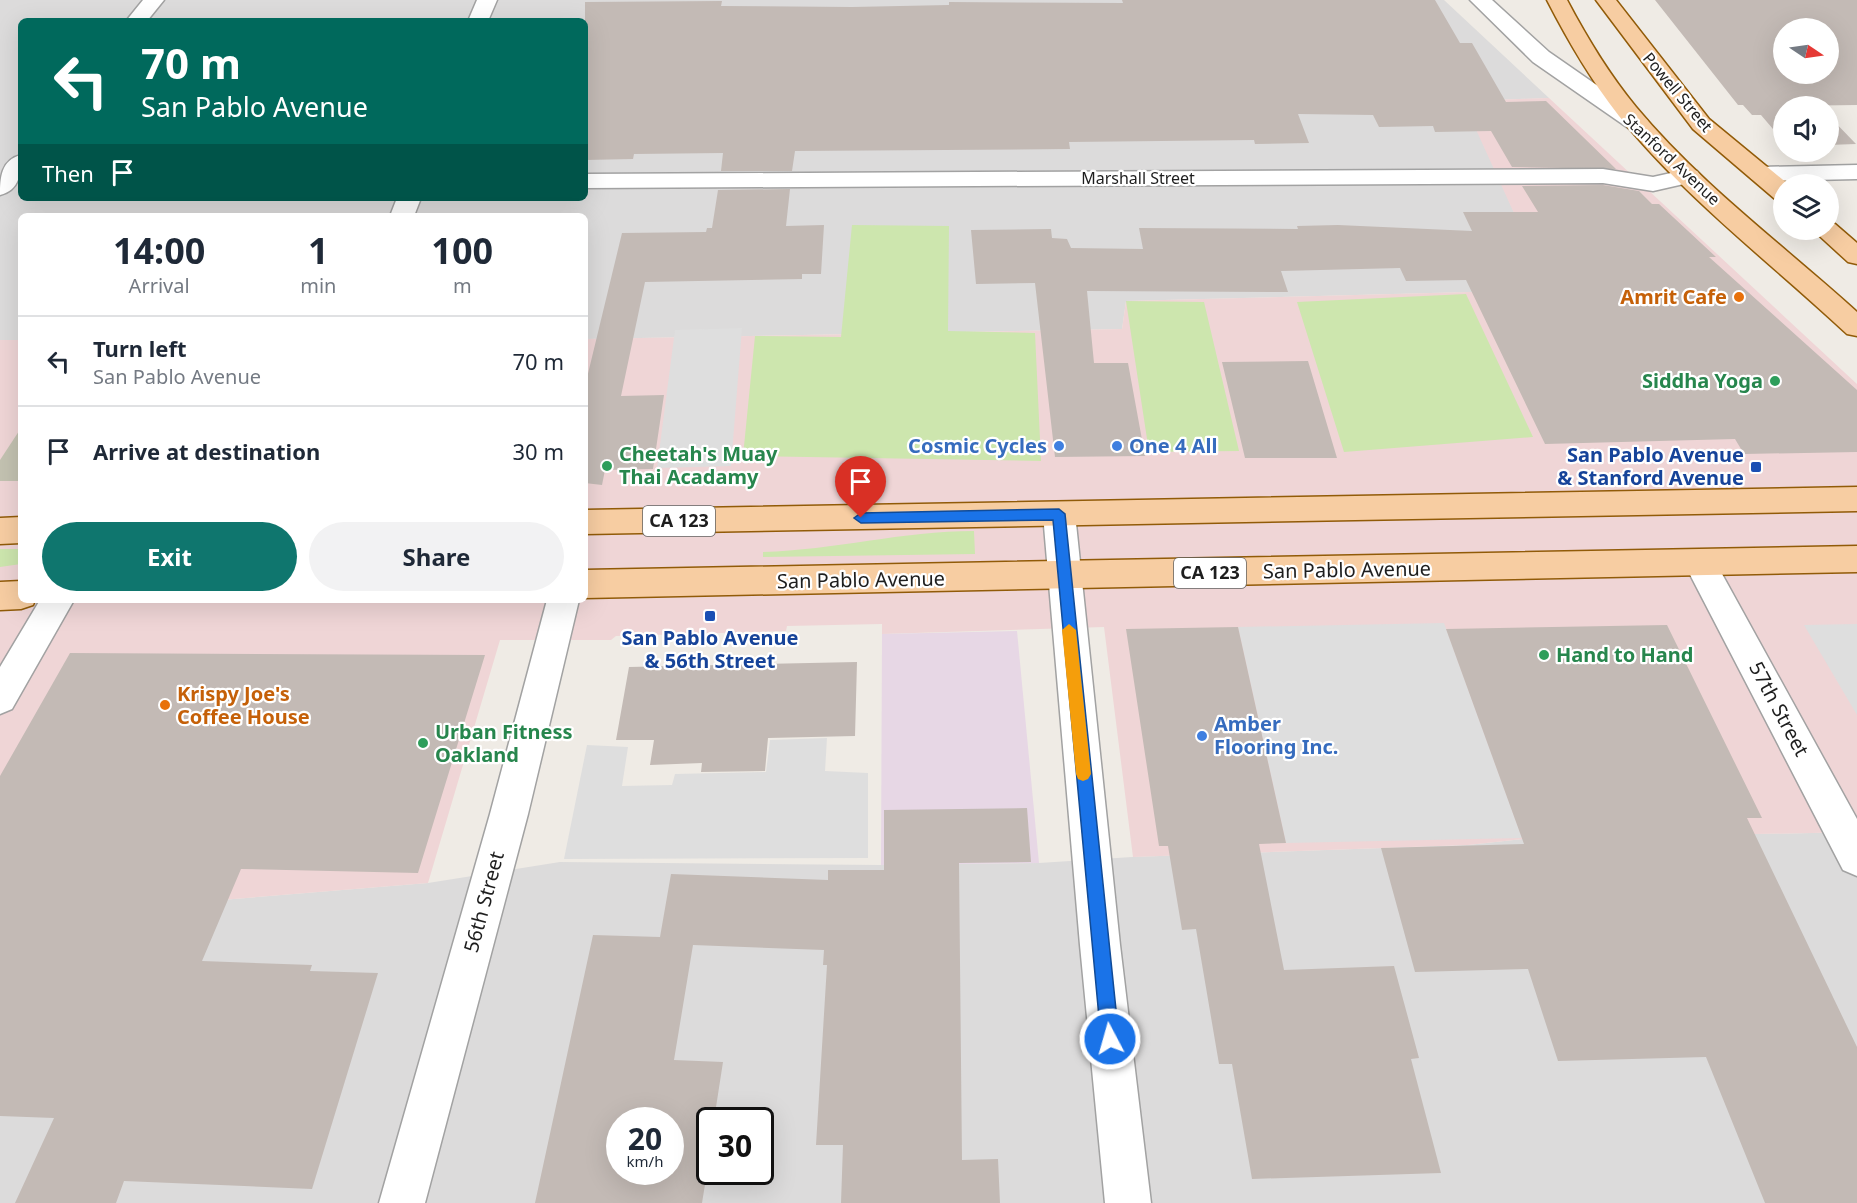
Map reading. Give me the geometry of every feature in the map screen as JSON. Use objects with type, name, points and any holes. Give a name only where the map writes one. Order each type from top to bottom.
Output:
[{"type":"main road","points":[[1557,0],[1601,76],[1639,125]]},
{"type":"main road","name":"Powell Street","points":[[1606,0],[1701,124],[1760,174]]},
{"type":"main road","name":"Stanford Avenue","points":[[1639,125],[1689,176],[1857,327]]},
{"type":"main road","points":[[1760,174],[1773,185]]},
{"type":"main road","points":[[1838,240],[1857,256]]},
{"type":"main road","name":"CA 123","points":[[588,522],[1857,500]]},
{"type":"main road","points":[[0,531],[18,530]]},
{"type":"main road","name":"San Pablo Avenue","points":[[588,584],[1857,559]]},
{"type":"main road","points":[[0,596],[18,596]]},
{"type":"street","points":[[139,18],[154,0]]},
{"type":"street","points":[[479,18],[487,0]]},
{"type":"street","name":"Stanford Avenue","points":[[1480,0],[1541,57],[1639,125]]},
{"type":"street","points":[[0,188],[18,166]]},
{"type":"street","points":[[1760,174],[1857,172]]},
{"type":"street","name":"Marshall Street","points":[[588,181],[1603,176],[1653,184],[1689,176]]},
{"type":"street","points":[[1059,514],[1128,1203]]},
{"type":"street","name":"57th Street","points":[[1700,563],[1857,856]]},
{"type":"street","points":[[0,698],[56,603]]},
{"type":"street","name":"56th Street","points":[[402,1203],[509,814],[562,603]]},
{"type":"shaded area","points":[[0,0],[1444,0],[1549,98],[1464,101],[1549,290],[1126,301],[1122,329],[588,339],[588,213],[18,213],[18,340],[0,340]]},
{"type":"shaded area","points":[[1549,98],[1857,384],[1857,832],[1523,839],[1468,845],[1133,857],[1104,627],[882,634],[882,624],[787,626],[786,631],[616,636],[611,640],[500,640],[428,883],[221,900],[0,888],[0,340],[18,340],[18,603],[588,603],[588,339],[1122,329],[1126,301],[1549,290],[1463,101]]},
{"type":"shaded area","points":[[742,328],[731,466],[657,468],[675,330]]},
{"type":"shaded area","points":[[18,433],[18,481],[0,481],[0,460]]},
{"type":"shaded area","points":[[1444,623],[1522,838],[1286,843],[1238,627]]},
{"type":"shaded area","points":[[1857,624],[1857,715],[1804,625]]},
{"type":"shaded area","points":[[1017,631],[1039,863],[881,865],[882,634]]},
{"type":"shaded area","points":[[827,738],[825,771],[868,773],[868,858],[564,859],[587,745],[628,747],[622,786],[672,785],[675,774],[766,772],[770,740]]},
{"type":"shaded area","points":[[1857,832],[1857,1203],[0,1203],[0,888],[221,900],[428,883],[560,862],[881,865],[1039,863],[1132,857],[1468,845],[1523,839]]},
{"type":"green space","points":[[852,225],[949,226],[948,331],[1035,333],[1041,461],[743,456],[755,336],[841,337]]},
{"type":"green space","points":[[1466,294],[1533,437],[1344,452],[1297,302]]},
{"type":"green space","points":[[1126,301],[1204,302],[1239,451],[1149,452]]},
{"type":"green space","points":[[974,531],[975,554],[763,557],[763,552],[790,551],[921,534]]},
{"type":"green space","points":[[0,549],[18,549],[18,564],[0,567]]},
{"type":"building","points":[[1122,0],[1435,0],[1460,43],[1472,43],[1506,102],[1546,101],[1616,169],[1512,167],[1491,131],[1435,132],[1433,126],[1379,127],[1373,115],[1298,114],[1309,143],[1255,144],[1254,140],[1069,142],[1070,149],[795,151],[792,171],[721,171],[723,153],[634,154],[633,159],[588,160],[588,18],[585,18],[585,2],[722,1],[721,6],[852,7],[949,5],[949,2],[1123,3]]},
{"type":"building","points":[[1655,0],[1857,0],[1857,105],[1839,105],[1839,96],[1773,96],[1773,129],[1761,115],[1752,115],[1743,105],[1738,105]]},
{"type":"building","points":[[1839,126],[1856,144],[1839,145]]},
{"type":"building","points":[[1603,185],[1639,191],[1652,204],[1659,204],[1716,257],[1709,257],[1857,390],[1857,452],[1744,454],[1735,439],[1545,444],[1466,280],[1406,281],[1400,268],[1281,271],[1288,292],[1087,291],[1094,363],[1128,363],[1145,456],[1055,457],[1035,283],[976,284],[971,230],[1051,229],[1052,238],[1067,239],[1071,248],[1143,249],[1139,228],[1298,229],[1297,226],[1338,225],[1472,231],[1463,212],[1538,212],[1522,186]]},
{"type":"building","points":[[790,189],[786,226],[824,225],[821,274],[802,274],[802,279],[645,282],[621,396],[664,395],[653,469],[605,470],[602,485],[588,483],[588,374],[622,233],[706,232],[707,228],[712,228],[718,190]]},
{"type":"building","points":[[1308,361],[1337,458],[1245,458],[1222,362]]},
{"type":"building","points":[[1667,625],[1762,818],[1747,818],[1857,1047],[1857,1203],[1765,1203],[1706,1057],[1558,1061],[1528,969],[1415,972],[1381,848],[1524,844],[1446,629]]},
{"type":"building","points":[[1238,627],[1286,843],[1259,844],[1284,970],[1394,966],[1419,1058],[1411,1059],[1441,1173],[1252,1179],[1232,1064],[1219,1064],[1196,929],[1182,930],[1168,846],[1159,846],[1126,629]]},
{"type":"building","points":[[70,653],[485,655],[418,873],[241,869],[202,961],[312,965],[310,971],[378,973],[312,1189],[124,1181],[116,1203],[15,1203],[54,1118],[0,1116],[0,776]]},
{"type":"building","points":[[857,662],[855,736],[768,738],[765,771],[701,772],[702,763],[650,765],[654,740],[616,740],[629,667]]},
{"type":"building","points":[[1027,808],[1031,862],[959,863],[962,1160],[998,1159],[1000,1203],[841,1203],[843,1145],[816,1145],[827,965],[823,965],[824,950],[693,945],[674,1060],[723,1062],[716,1107],[696,1107],[696,1185],[705,1185],[702,1203],[535,1203],[593,935],[660,937],[671,874],[828,880],[828,870],[884,870],[884,810]]},
{"type":"slow traffic","points":[[1069,630],[1083,774]]},
{"type":"place","name":"Amrit Cafe","points":[[1739,297]]},
{"type":"place","name":"Siddha Yoga","points":[[1775,381]]},
{"type":"place","name":"Cosmic Cycles","points":[[1059,446]]},
{"type":"place","name":"One 4 All","points":[[1117,446]]},
{"type":"place","name":"Cheetah's Muay Thai Acadamy","points":[[607,466]]},
{"type":"place","name":"San Pablo Avenue & Stanford Avenue","points":[[1756,467]]},
{"type":"place","name":"San Pablo Avenue & 56th Street","points":[[710,616]]},
{"type":"place","name":"Hand to Hand","points":[[1544,655]]},
{"type":"place","name":"Krispy Joe's Coffee House","points":[[165,705]]},
{"type":"place","name":"Amber Flooring Inc.","points":[[1202,736]]},
{"type":"place","name":"Urban Fitness Oakland","points":[[423,743]]},
{"type":"route","points":[[861,518],[1059,514],[1110,1039]]}]
